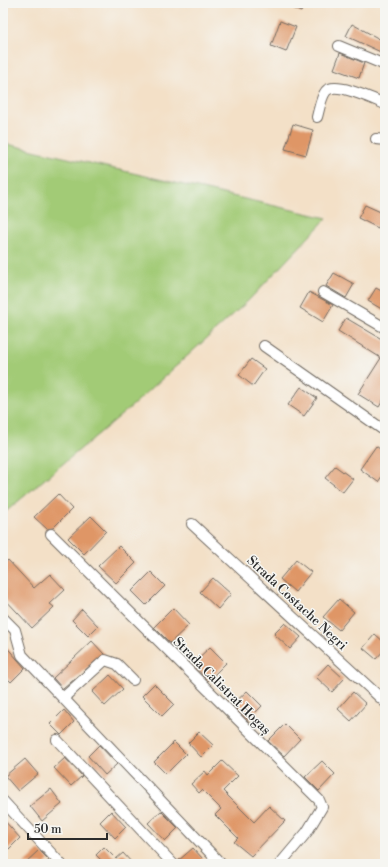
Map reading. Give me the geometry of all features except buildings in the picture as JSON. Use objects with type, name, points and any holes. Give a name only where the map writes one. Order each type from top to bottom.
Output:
[{"type":"street","points":[[339,46],[385,65]]},
{"type":"street","points":[[317,117],[325,92],[329,88],[338,87],[385,104]]},
{"type":"street","points":[[323,292],[385,328]]},
{"type":"street","points":[[264,346],[385,430]]},
{"type":"street","name":"Strada Costache Negri","points":[[192,524],[385,702]]},
{"type":"street","name":"Strada Calistrat Hogaș","points":[[51,534],[319,800],[322,807],[317,818],[280,864]]},
{"type":"street","points":[[3,618],[15,630],[22,655],[222,864]]},
{"type":"street","points":[[63,698],[105,660],[117,664],[132,680]]},
{"type":"street","points":[[57,740],[173,864]]},
{"type":"street","points":[[3,801],[61,864]]},
{"type":"green space","points":[[3,143],[327,218],[248,301],[132,406],[3,514]]}]
